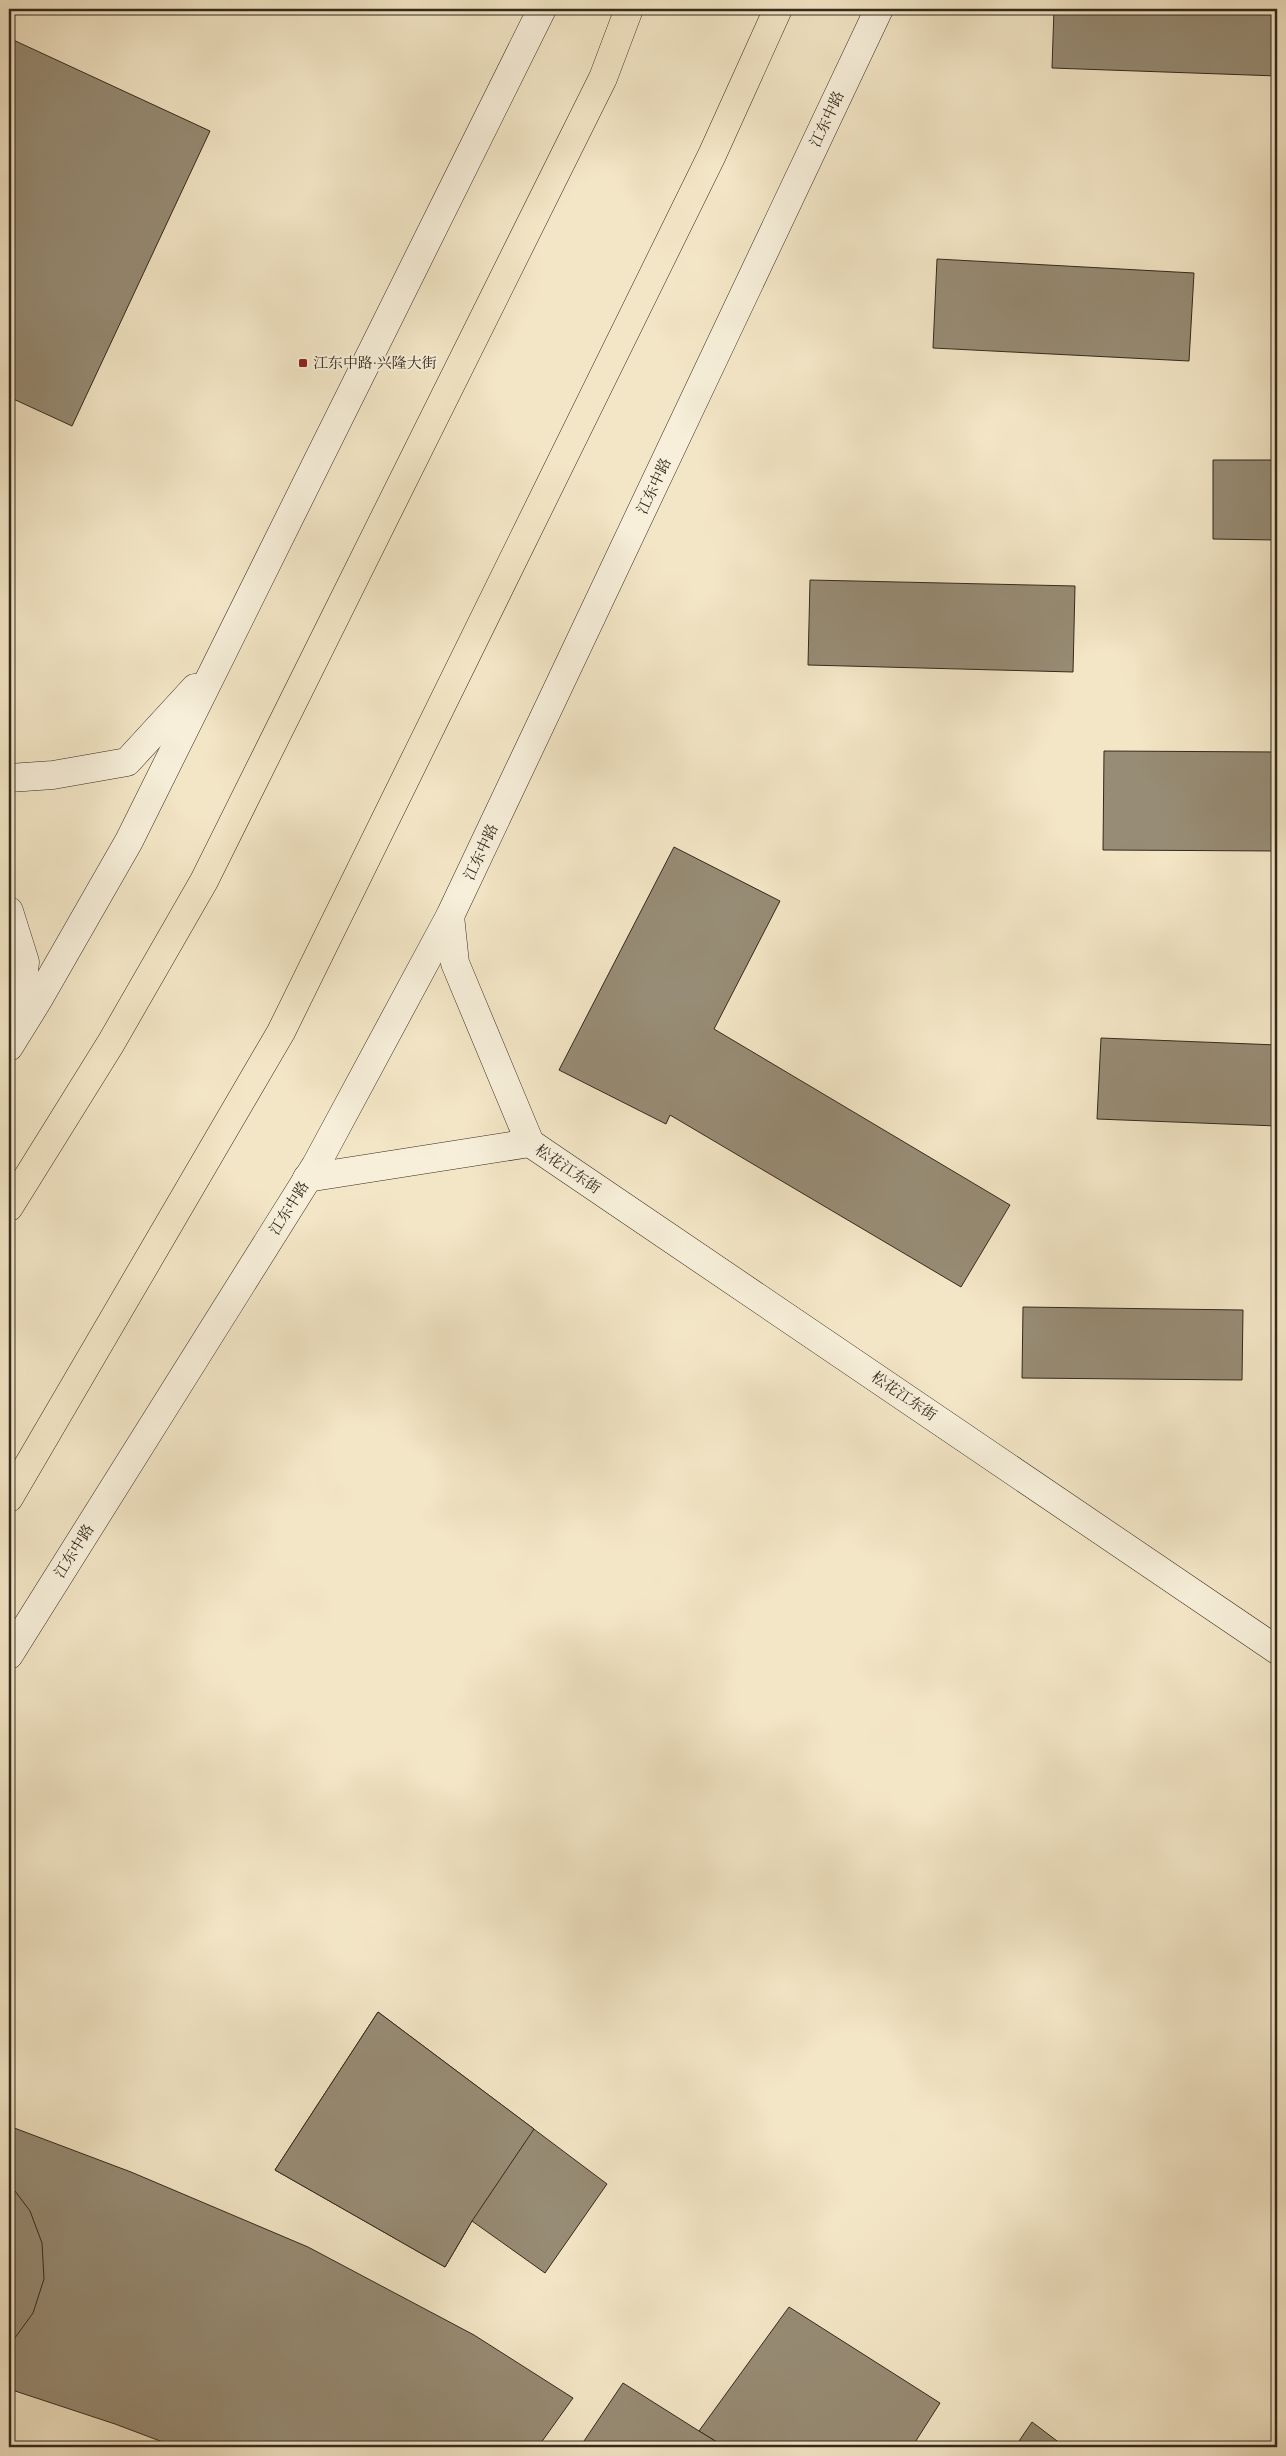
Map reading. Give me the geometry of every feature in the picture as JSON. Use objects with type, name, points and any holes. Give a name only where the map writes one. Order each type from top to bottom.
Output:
[{"type":"main road","points":[[9,1207],[111,1043],[204,881],[603,78],[630,9]]},
{"type":"main road","points":[[9,1498],[281,1032],[712,155],[778,9]]},
{"type":"street","points":[[13,1041],[129,841],[542,9]]},
{"type":"street","name":"江东中路","points":[[9,1655],[307,1178],[450,916],[879,9]]},
{"type":"street","points":[[9,778],[53,775],[127,762],[216,665]]},
{"type":"street","points":[[9,911],[25,962],[13,1041]]},
{"type":"street","points":[[307,1178],[530,1143],[455,963],[450,916]]},
{"type":"street","name":"松花江东街","points":[[530,1143],[1277,1650]]},
{"type":"building","points":[[1054,9],[1277,9],[1277,76],[1052,68]]},
{"type":"building","points":[[9,38],[210,131],[72,426],[9,397]]},
{"type":"building","points":[[937,259],[1194,273],[1189,361],[933,348]]},
{"type":"building","points":[[1213,460],[1277,460],[1277,540],[1213,539]]},
{"type":"building","points":[[810,580],[1075,586],[1073,672],[808,665]]},
{"type":"building","points":[[1104,751],[1277,752],[1277,851],[1103,850]]},
{"type":"building","points":[[674,847],[780,901],[714,1029],[1010,1205],[961,1287],[670,1115],[666,1124],[559,1070]]},
{"type":"building","points":[[1101,1038],[1277,1045],[1277,1126],[1097,1119]]},
{"type":"building","points":[[1023,1307],[1243,1310],[1242,1380],[1022,1378]]},
{"type":"building","points":[[378,2012],[607,2184],[545,2273],[472,2221],[445,2267],[275,2170]]},
{"type":"building","points":[[378,2012],[534,2129],[472,2221],[445,2267],[275,2170]]},
{"type":"building","points":[[9,2126],[131,2172],[308,2247],[474,2335],[573,2398],[538,2447],[176,2447],[115,2424],[9,2389],[9,2299],[22,2281],[9,2244]]},
{"type":"building","points":[[9,2183],[30,2211],[42,2243],[44,2279],[33,2313],[9,2346]]},
{"type":"building","points":[[789,2307],[940,2403],[912,2447],[725,2447],[699,2431]]},
{"type":"building","points":[[623,2383],[699,2431],[725,2447],[580,2447]]},
{"type":"building","points":[[1032,2422],[1065,2447],[1015,2447]]},
{"type":"place","name":"江东中路·兴隆大街","points":[[303,363]]}]
